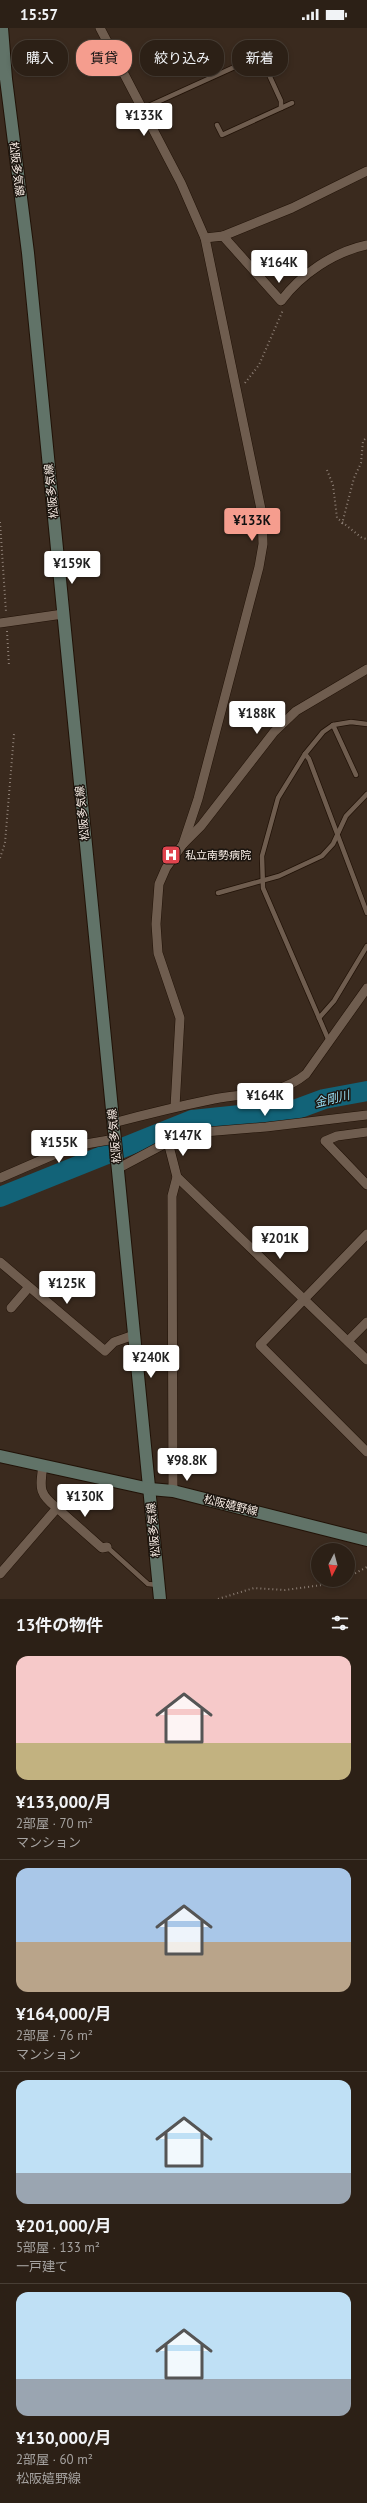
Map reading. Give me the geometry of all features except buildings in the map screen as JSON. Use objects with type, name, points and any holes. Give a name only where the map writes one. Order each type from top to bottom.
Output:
[{"type":"main road","name":"松阪多気線","points":[[2,28],[3,79],[28,253],[160,1599]]},
{"type":"main road","name":"松阪嬉野線","points":[[0,1456],[150,1488],[173,1491],[367,1540]]},
{"type":"street","points":[[100,28],[181,183],[205,238],[236,395],[262,514],[263,544],[259,567],[200,792],[183,844]]},
{"type":"street","points":[[205,238],[223,236],[292,208],[367,171]]},
{"type":"street","points":[[223,236],[281,301],[293,285],[334,256],[346,249],[367,244]]},
{"type":"street","points":[[3,623],[63,614]]},
{"type":"street","points":[[175,1107],[180,1018],[158,953],[156,924],[160,884],[166,868],[183,844],[201,826],[274,732],[296,711],[367,669]]},
{"type":"street","points":[[113,1123],[175,1107],[280,1090],[294,1084],[306,1074],[367,988]]},
{"type":"street","points":[[117,1165],[168,1142],[204,1132],[266,1127],[367,1115]]},
{"type":"street","points":[[367,1132],[337,1136],[325,1141],[367,1185]]},
{"type":"street","points":[[0,1178],[74,1146],[115,1142]]},
{"type":"street","points":[[168,1142],[177,1177],[172,1196],[173,1491]]},
{"type":"street","points":[[177,1177],[367,1360]]},
{"type":"street","points":[[367,1234],[260,1345],[367,1452]]},
{"type":"street","points":[[0,1262],[105,1352],[114,1342],[134,1335]]},
{"type":"street","points":[[11,1308],[30,1287]]},
{"type":"street","points":[[348,1341],[367,1322]]},
{"type":"street","points":[[44,1466],[40,1488],[45,1499],[102,1548],[107,1547]]},
{"type":"street","points":[[0,1574],[57,1508]]},
{"type":"lane","points":[[142,109],[232,68]]},
{"type":"lane","points":[[270,76],[281,101],[281,108]]},
{"type":"lane","points":[[217,125],[222,135],[292,103]]},
{"type":"lane","points":[[329,1043],[263,888],[262,856],[278,798],[305,754],[323,732],[333,725],[351,722],[367,724]]},
{"type":"lane","points":[[333,725],[356,775]]},
{"type":"lane","points":[[305,754],[309,759],[367,913]]},
{"type":"lane","points":[[218,893],[279,876],[322,856],[333,844],[346,816],[367,794]]},
{"type":"lane","points":[[319,1018],[334,1001],[367,946]]},
{"type":"lane","points":[[107,1547],[148,1584],[158,1585]]},
{"type":"path","points":[[236,395],[259,365],[284,312],[281,301]]},
{"type":"path","points":[[342,524],[354,478],[361,463],[363,441],[367,437]]},
{"type":"path","points":[[327,470],[333,485],[337,518],[342,524],[367,539]]},
{"type":"path","points":[[0,522],[3,623],[9,666]]},
{"type":"path","points":[[0,858],[5,843],[14,734]]},
{"type":"path","points":[[355,1573],[367,1567]]},
{"type":"path","points":[[218,1599],[254,1588],[286,1590],[311,1587]]},
{"type":"waterway","name":"金剛川","points":[[0,1197],[192,1120],[297,1109],[324,1099],[367,1091]]},
{"type":"place","name":"私立南勢病院","points":[[171,855]]}]
